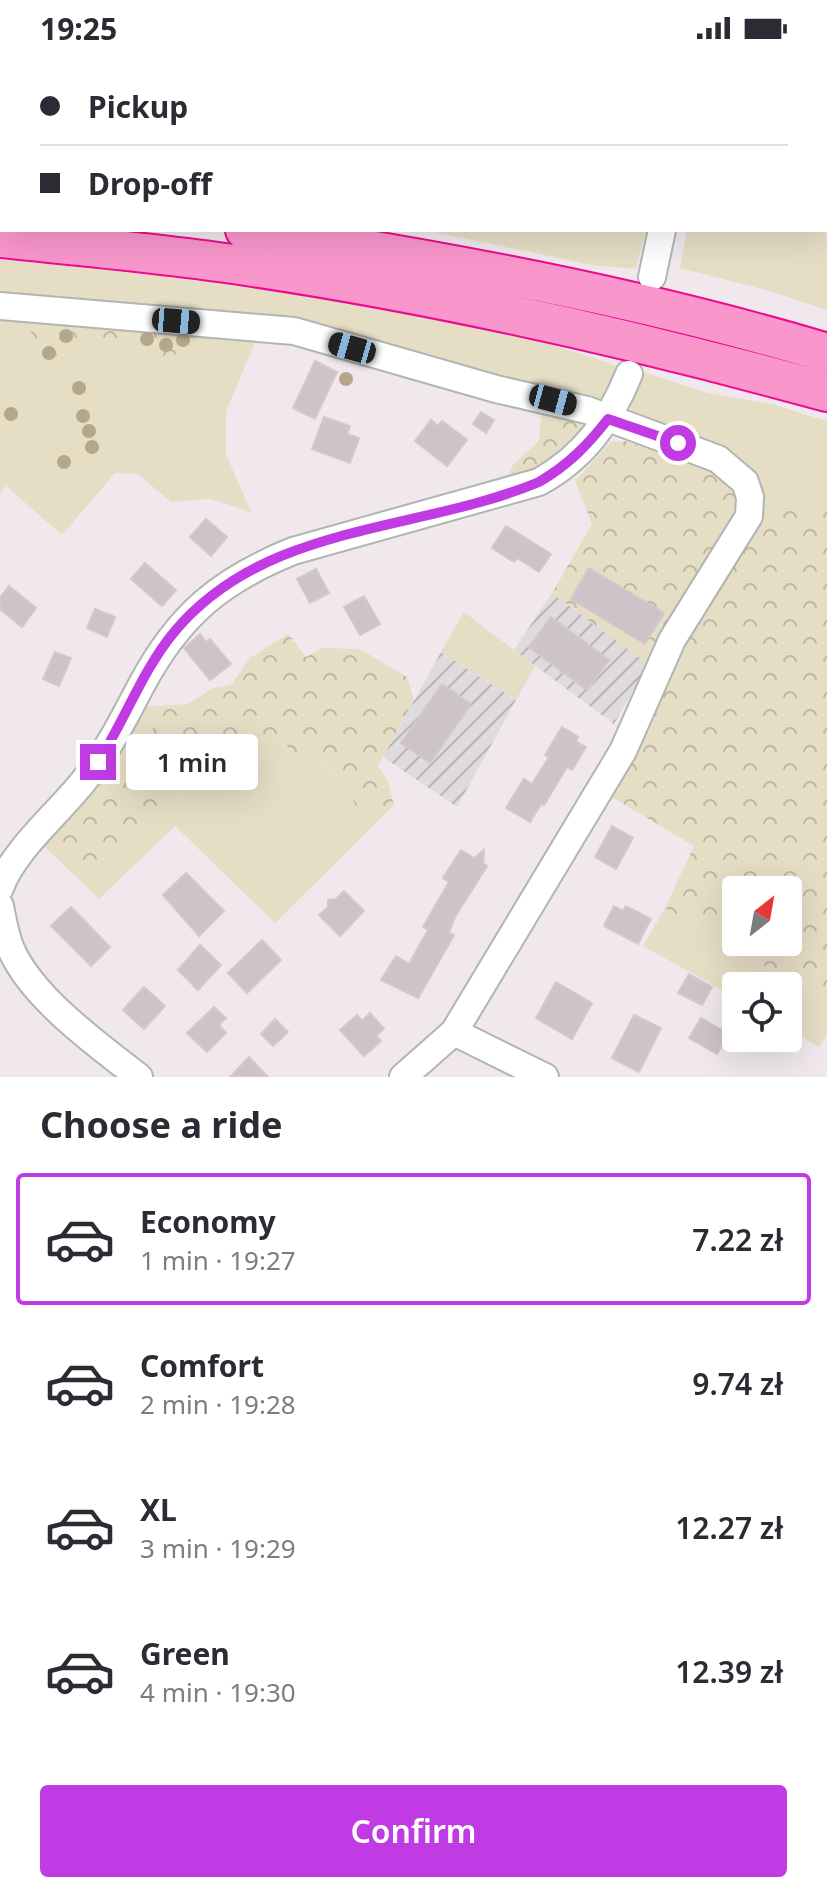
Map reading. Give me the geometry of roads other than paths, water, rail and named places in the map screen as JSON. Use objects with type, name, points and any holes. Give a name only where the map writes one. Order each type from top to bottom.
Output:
[{"type":"highway","points":[[257,232],[428,260],[591,293],[827,353]]},
{"type":"highway","points":[[0,238],[251,267],[436,298],[700,357],[827,392]]},
{"type":"street","points":[[652,277],[662,232]]},
{"type":"street","points":[[0,306],[294,331],[496,389],[587,410],[718,459],[745,482],[750,497],[749,516],[672,640],[623,751],[454,1032],[403,1077]]},
{"type":"street","points":[[0,888],[14,860],[98,762],[172,634],[208,597],[241,574],[293,551],[539,482],[577,456],[608,419],[629,374]]},
{"type":"street","points":[[0,906],[4,930],[19,965],[65,1017],[139,1077]]},
{"type":"street","points":[[454,1032],[545,1077]]}]
